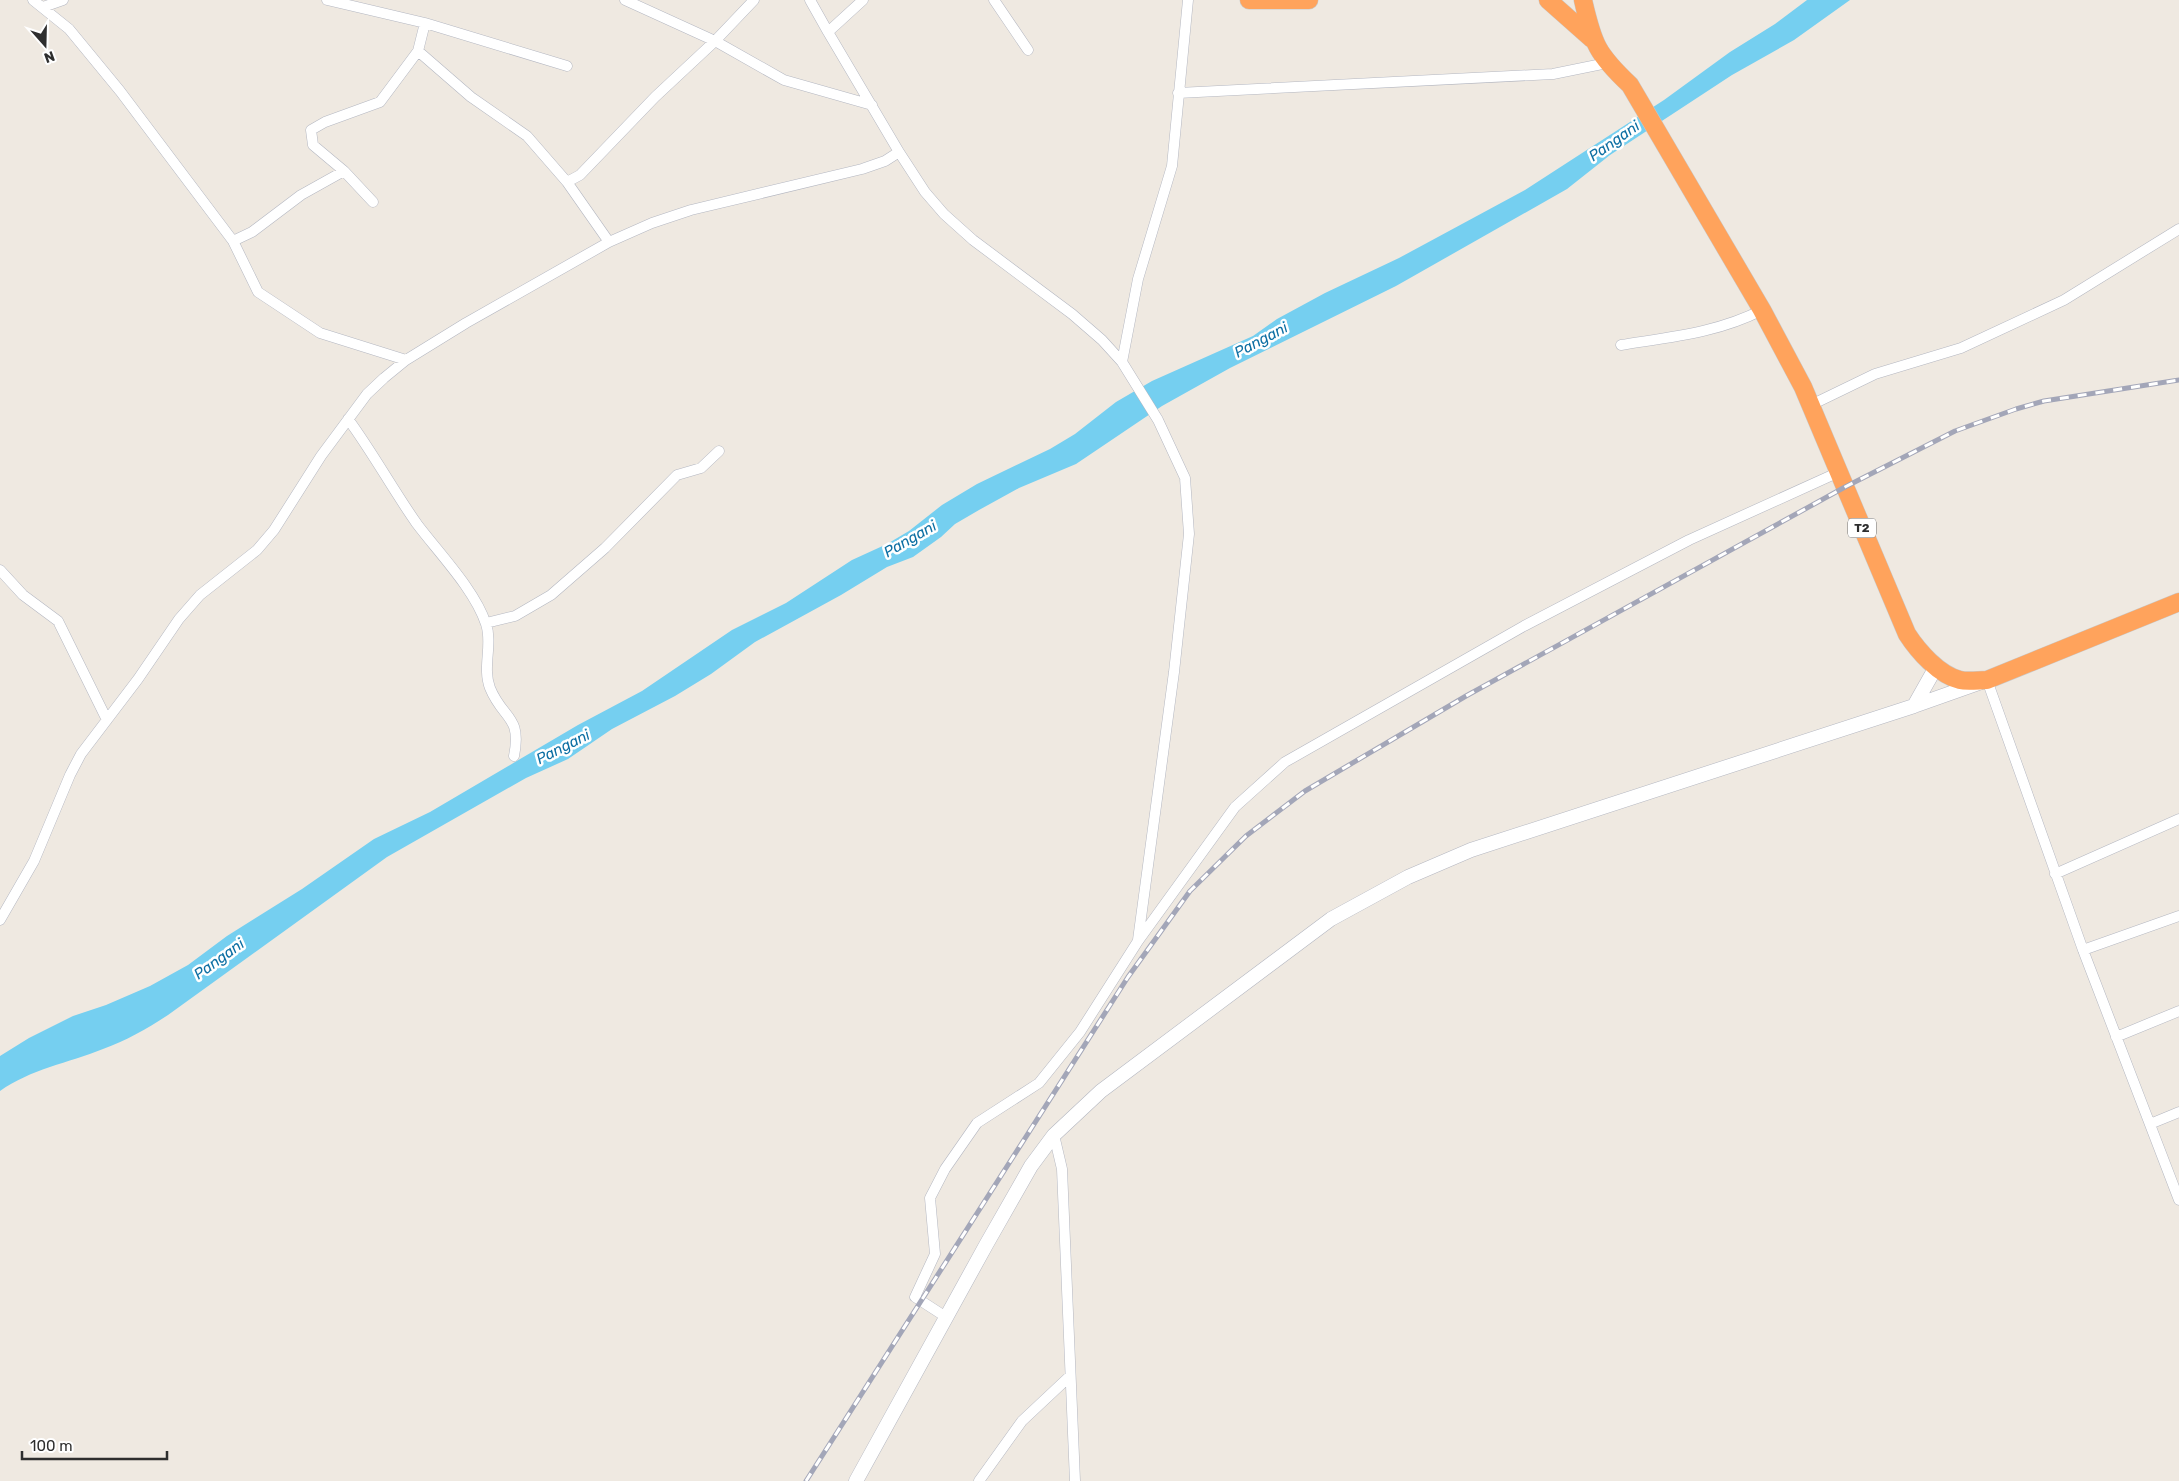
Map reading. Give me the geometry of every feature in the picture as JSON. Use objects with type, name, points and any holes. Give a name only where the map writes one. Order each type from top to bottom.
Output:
[{"type":"highway","points":[[1249,0],[1310,0]]},
{"type":"highway","name":"T2","points":[[1548,0],[1592,38]]},
{"type":"highway","name":"T2","points":[[1582,0],[1592,38],[1607,63],[1630,85],[1762,310],[1810,405],[1907,634],[1918,651],[1936,667],[1959,680],[1987,680],[2179,602]]},
{"type":"main road","points":[[1914,706],[1936,667]]},
{"type":"main road","points":[[856,1481],[1031,1166],[1054,1134],[1101,1091],[1331,919],[1408,876],[1471,850],[1914,706],[1987,680]]},
{"type":"street","points":[[33,0],[69,29],[80,42],[233,241],[258,292],[320,333],[406,360]]},
{"type":"street","points":[[43,7],[63,0]]},
{"type":"street","points":[[328,0],[425,22],[567,66]]},
{"type":"street","points":[[625,0],[715,42],[784,80],[872,105]]},
{"type":"street","points":[[567,182],[580,175],[654,96],[715,42],[754,0]]},
{"type":"street","points":[[810,0],[899,152],[925,192],[944,214],[973,240],[1072,314],[1122,362],[1158,420],[1185,478],[1189,534],[1174,672],[1138,941]]},
{"type":"street","points":[[828,32],[864,0]]},
{"type":"street","points":[[994,0],[1028,50]]},
{"type":"street","points":[[1122,362],[1138,279],[1172,166],[1188,0]]},
{"type":"street","points":[[373,202],[344,171],[314,145],[311,130],[325,122],[380,102],[418,52],[425,22]]},
{"type":"street","points":[[418,52],[471,97],[527,136],[567,182],[609,242]]},
{"type":"street","points":[[1178,93],[1553,74],[1607,63]]},
{"type":"street","points":[[0,920],[21,888],[81,754],[179,619],[200,595],[257,550],[274,530],[321,456],[367,394],[406,360],[518,292],[609,242],[652,223],[691,210],[862,169],[885,161],[899,152]]},
{"type":"street","points":[[233,241],[252,232],[301,195],[344,171]]},
{"type":"street","points":[[1810,405],[1875,374],[1961,348],[2064,300],[2179,229]]},
{"type":"street","points":[[1621,345],[1716,329],[1738,322],[1762,310]]},
{"type":"street","points":[[348,419],[418,524],[463,583],[486,623],[488,636],[487,666],[490,686],[516,728],[517,741],[514,756]]},
{"type":"street","points":[[486,623],[515,616],[551,595],[605,548],[677,475],[701,468],[718,451]]},
{"type":"street","points":[[946,1317],[915,1297],[935,1254],[930,1198],[945,1169],[977,1123],[1038,1083],[1080,1032],[1138,941],[1235,807],[1285,762],[1524,626],[1689,540],[1839,472]]},
{"type":"street","points":[[0,570],[23,595],[58,620],[107,720]]},
{"type":"street","points":[[1987,680],[2054,874],[2179,1200]]},
{"type":"street","points":[[2054,874],[2179,820]]},
{"type":"street","points":[[2083,950],[2179,916]]},
{"type":"street","points":[[2116,1037],[2179,1011]]},
{"type":"street","points":[[2150,1124],[2179,1112]]},
{"type":"street","points":[[1054,1134],[1062,1169],[1075,1481]]},
{"type":"street","points":[[979,1481],[1022,1421],[1070,1376]]},
{"type":"water","name":"Pangani","points":[[1807,0],[1850,0],[1794,40],[1732,75],[1610,155],[1567,189],[1396,286],[1230,368],[1162,406],[1076,464],[1019,488],[979,510],[955,524],[941,537],[913,557],[887,567],[841,595],[755,642],[711,674],[675,696],[612,729],[568,759],[526,778],[387,857],[168,1015],[145,1029],[112,1046],[24,1077],[0,1091],[0,1056],[29,1038],[73,1016],[106,1005],[150,986],[188,965],[227,936],[302,889],[374,839],[430,812],[578,725],[642,691],[732,630],[786,603],[852,560],[887,544],[909,531],[942,505],[977,484],[1050,449],[1075,434],[1116,402],[1152,381],[1253,336],[1277,319],[1325,293],[1399,258],[1525,190],[1664,100],[1730,52],[1775,24]]},
{"type":"railway","points":[[806,1481],[1128,977],[1190,891],[1246,836],[1305,791],[1466,696],[1845,487],[1955,431],[2044,401],[2179,380]]}]
